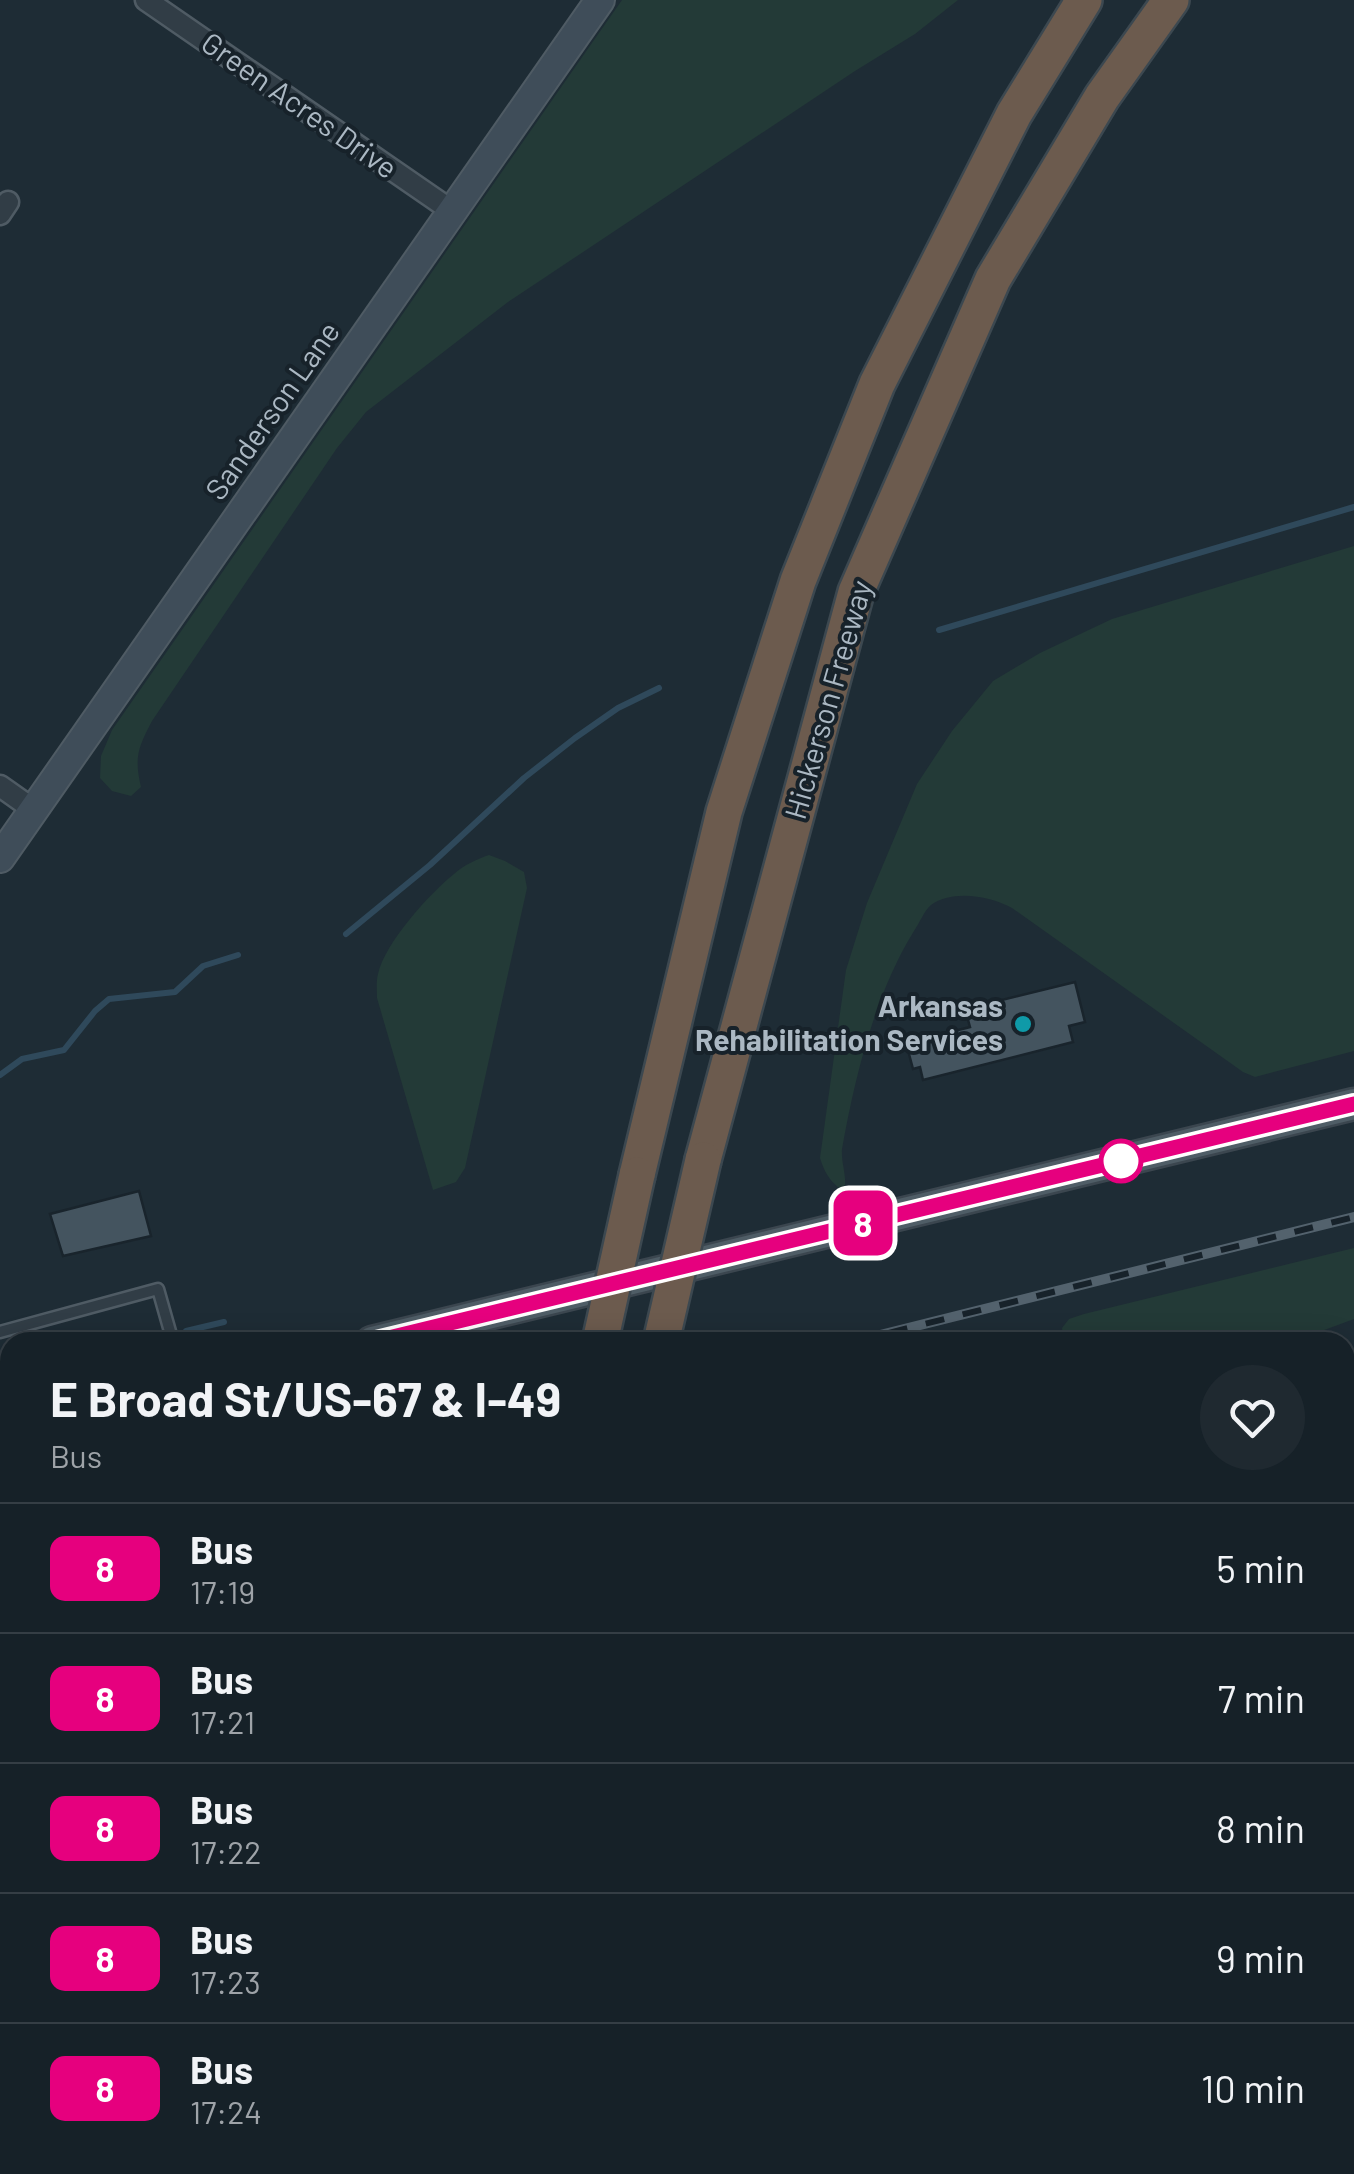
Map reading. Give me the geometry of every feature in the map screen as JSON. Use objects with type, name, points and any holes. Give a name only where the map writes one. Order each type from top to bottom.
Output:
[{"type":"highway","name":"Hickerson Freeway","points":[[602,1332],[724,812],[798,581],[877,384],[1014,114],[1084,0]]},
{"type":"highway","name":"Hickerson Freeway","points":[[663,1332],[703,1160],[856,592],[993,278],[1102,97],[1171,0]]},
{"type":"main road","points":[[413,1332],[1354,1104]]},
{"type":"street","name":"Green Acres Drive","points":[[146,0],[452,211]]},
{"type":"street","name":"Sanderson Lane","points":[[0,858],[600,0]]},
{"type":"street","points":[[0,786],[34,810]]},
{"type":"lane","points":[[0,1332],[158,1289],[170,1332]]},
{"type":"green space","points":[[622,0],[958,0],[915,34],[508,302],[366,412],[337,448],[152,721],[139,753],[141,787],[131,796],[112,791],[100,778],[101,756],[112,730]]},
{"type":"green space","points":[[1354,546],[1354,1051],[1255,1077],[1012,908],[983,898],[950,897],[931,905],[924,914],[888,981],[860,1065],[847,1121],[842,1149],[845,1185],[840,1189],[827,1175],[820,1158],[846,970],[867,903],[917,784],[952,731],[993,681],[1040,653],[1112,619]]},
{"type":"green space","points":[[489,855],[524,872],[527,888],[465,1168],[456,1182],[433,1190],[377,998],[377,977],[389,948],[421,906],[458,871]]},
{"type":"green space","points":[[1354,1248],[1354,1319],[1319,1332],[1062,1332],[1069,1319]]},
{"type":"building","name":"Arkansas Rehabilitation Services","points":[[1075,982],[1085,1022],[1069,1026],[1073,1042],[923,1080],[920,1067],[913,1069],[906,1043],[970,1027],[965,1009]]},
{"type":"building","points":[[139,1191],[151,1236],[63,1256],[50,1214]]},
{"type":"waterway","points":[[939,630],[1354,507]]},
{"type":"waterway","points":[[346,934],[430,865],[524,778],[618,708],[659,688]]},
{"type":"waterway","points":[[0,1075],[22,1059],[64,1050],[109,999],[175,992],[203,966],[238,955]]},
{"type":"waterway","points":[[186,1331],[224,1322]]},
{"type":"railway","points":[[892,1332],[1354,1217]]},
{"type":"bus line","name":"8","points":[[413,1332],[1354,1104]]},
{"type":"place","name":"Arkansas Rehabilitation Services","points":[[1023,1024]]}]
